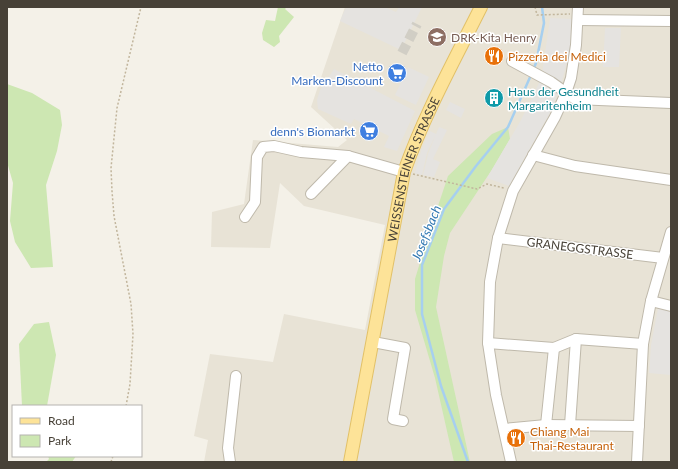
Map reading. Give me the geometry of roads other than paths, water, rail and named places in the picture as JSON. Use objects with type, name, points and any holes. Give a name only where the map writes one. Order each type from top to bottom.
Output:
[{"type":"main road","name":"WEISSENSTEINER STRASSE","points":[[350,462],[404,172],[414,145],[481,7]]},
{"type":"street","points":[[511,462],[496,396],[488,343],[490,282],[498,238],[514,191],[555,117],[571,78],[576,45],[578,14],[671,21]]},
{"type":"street","points":[[512,62],[551,82],[575,99],[671,103]]},
{"type":"street","points":[[246,217],[255,202],[257,157],[263,147],[274,146],[301,152],[348,156],[404,172]]},
{"type":"street","points":[[533,155],[575,166],[671,180]]},
{"type":"street","points":[[311,194],[348,156]]},
{"type":"street","points":[[637,462],[643,344],[651,301],[671,232]]},
{"type":"street","name":"GRANEGGSTRASSE","points":[[498,238],[663,258]]},
{"type":"street","points":[[651,301],[671,306]]},
{"type":"street","points":[[488,343],[554,348],[576,339],[643,344]]},
{"type":"street","points":[[570,425],[576,339]]},
{"type":"street","points":[[372,342],[405,348],[393,419],[403,421]]},
{"type":"street","points":[[546,425],[554,348]]},
{"type":"street","points":[[230,462],[228,448],[236,376]]},
{"type":"street","points":[[504,429],[546,425],[639,426]]},
{"type":"waterway","name":"Josefsbach","points":[[533,70],[536,63],[544,23],[542,7]]},
{"type":"waterway","name":"Josefsbach","points":[[468,462],[441,386],[422,314],[422,265],[444,209],[476,166],[508,127],[531,75]]},
{"type":"tunnel","points":[[402,53],[417,24]]},
{"type":"place","name":"DRK-Kita Henry","points":[[437,37]]},
{"type":"place","name":"Pizzeria dei Medici","points":[[494,56]]},
{"type":"place","name":"Netto Marken-Discount","points":[[397,73]]},
{"type":"place","name":"Haus der Gesundheit Margaritenheim","points":[[494,98]]},
{"type":"place","name":"denn's Biomarkt","points":[[369,131]]},
{"type":"place","name":"Chiang Mai Thai-Restaurant","points":[[516,438]]}]
